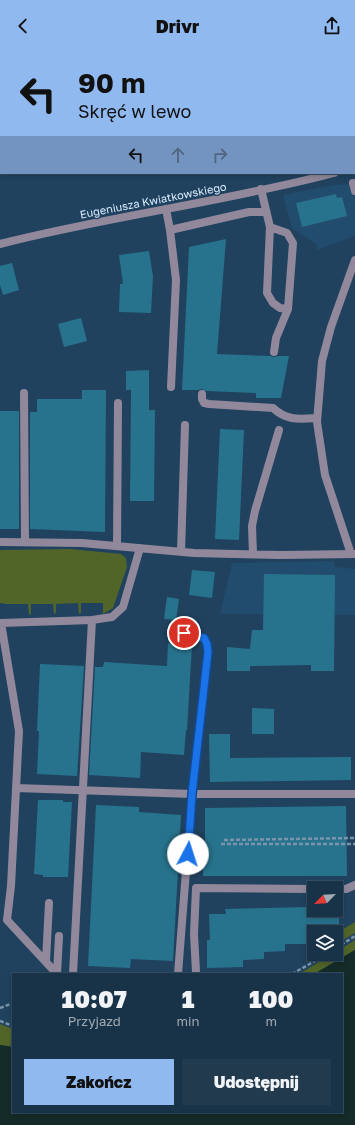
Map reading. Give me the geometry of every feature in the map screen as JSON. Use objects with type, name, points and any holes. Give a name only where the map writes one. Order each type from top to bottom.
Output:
[{"type":"street","name":"Eugeniusza Kwiatkowskiego","points":[[0,244],[166,208],[261,190],[330,174]]},
{"type":"street","points":[[261,190],[270,227],[266,293],[273,303],[280,308],[288,309]]},
{"type":"street","points":[[166,208],[176,280],[171,387]]},
{"type":"street","points":[[170,230],[249,212],[266,212]]},
{"type":"street","points":[[270,227],[287,233],[294,243],[288,309],[276,338],[274,352]]},
{"type":"street","points":[[0,542],[117,546],[181,552],[281,555],[353,554],[325,475],[317,418],[322,361],[331,327],[355,260]]},
{"type":"street","points":[[24,392],[25,542]]},
{"type":"street","points":[[202,394],[204,403],[273,408],[280,414],[290,418],[317,418]]},
{"type":"street","points":[[117,546],[118,403]]},
{"type":"street","points":[[181,552],[185,425]]},
{"type":"street","points":[[253,554],[252,526],[255,511],[279,430]]},
{"type":"street","points":[[56,973],[7,920],[11,886],[19,731],[1,621],[92,620],[112,617],[123,608],[140,548]]},
{"type":"street","points":[[74,973],[92,620]]},
{"type":"street","points":[[178,973],[192,794],[208,652],[207,644],[204,638],[184,633]]},
{"type":"street","points":[[16,788],[192,794],[355,794]]},
{"type":"street","points":[[343,889],[355,885]]},
{"type":"street","points":[[196,972],[194,934],[196,888],[307,889]]},
{"type":"street","points":[[46,961],[49,903]]},
{"type":"street","points":[[57,973],[59,936]]},
{"type":"path","points":[[224,840],[355,838]]},
{"type":"path","points":[[221,844],[355,844]]},
{"type":"path","points":[[343,944],[355,936]]},
{"type":"path","points":[[294,973],[315,961]]},
{"type":"path","points":[[0,1008],[12,1004]]},
{"type":"path","points":[[0,1021],[12,1026]]},
{"type":"shaded area","points":[[355,184],[355,236],[316,250],[317,245],[292,228],[283,195],[334,185]]},
{"type":"shaded area","points":[[334,561],[335,567],[355,569],[355,615],[220,614],[232,563]]},
{"type":"shaded area","points":[[355,950],[355,1125],[0,1125],[0,1045],[12,1047],[12,1113],[343,1113],[343,973],[316,973],[336,961],[343,961],[343,957]]},
{"type":"green space","points":[[70,549],[121,554],[126,558],[127,567],[113,608],[103,614],[103,603],[81,603],[81,613],[79,614],[78,603],[56,604],[56,613],[54,614],[53,604],[31,604],[31,614],[29,615],[28,604],[0,603],[0,550]]},
{"type":"green space","points":[[355,922],[355,933],[343,940],[343,928]]},
{"type":"green space","points":[[355,940],[355,950],[343,957],[343,948]]},
{"type":"green space","points":[[320,961],[336,961],[316,973],[301,973]]},
{"type":"green space","points":[[0,1024],[12,1029],[12,1047],[0,1045]]},
{"type":"building","points":[[336,194],[337,198],[342,197],[347,216],[302,227],[296,203]]},
{"type":"building","points":[[226,239],[217,354],[274,357],[289,356],[281,398],[256,398],[256,393],[206,391],[202,389],[182,390],[189,247]]},
{"type":"building","points":[[149,251],[153,276],[151,313],[119,312],[120,284],[123,284],[119,255]]},
{"type":"building","points":[[12,263],[19,290],[3,295],[0,285],[0,266]]},
{"type":"building","points":[[81,318],[87,341],[64,347],[58,324]]},
{"type":"building","points":[[149,370],[149,410],[155,410],[154,501],[130,501],[131,390],[126,390],[126,371]]},
{"type":"building","points":[[82,390],[106,390],[105,532],[30,529],[30,412],[37,412],[37,399],[82,399]]},
{"type":"building","points":[[0,411],[19,411],[19,529],[0,529]]},
{"type":"building","points":[[220,429],[244,430],[239,540],[215,539]]},
{"type":"building","points":[[192,570],[215,572],[212,598],[189,595]]},
{"type":"building","points":[[264,574],[335,575],[334,671],[311,671],[311,665],[250,666],[250,671],[227,671],[227,647],[250,649],[252,630],[263,630]]},
{"type":"building","points":[[167,597],[179,599],[176,620],[164,619]]},
{"type":"building","points":[[168,643],[192,645],[184,755],[141,752],[140,778],[89,775],[95,667],[103,667],[104,662],[167,666]]},
{"type":"building","points":[[40,664],[84,666],[77,776],[37,774]]},
{"type":"building","points":[[252,708],[274,709],[274,734],[252,734]]},
{"type":"building","points":[[209,734],[230,734],[230,758],[351,757],[351,780],[210,782]]},
{"type":"building","points":[[38,800],[63,800],[63,802],[72,802],[68,877],[43,877],[43,875],[34,874]]},
{"type":"building","points":[[96,805],[139,807],[139,812],[181,815],[173,961],[131,959],[130,968],[88,966]]},
{"type":"building","points":[[346,806],[347,876],[203,876],[203,853],[205,853],[205,808]]},
{"type":"building","points":[[307,907],[307,917],[339,917],[339,925],[307,925],[307,944],[285,944],[285,951],[264,952],[264,959],[243,960],[243,967],[207,968],[207,940],[210,940],[209,914],[226,914],[225,909]]},
{"type":"route","points":[[184,633],[204,638],[207,644],[208,652],[192,794],[188,854]]}]
